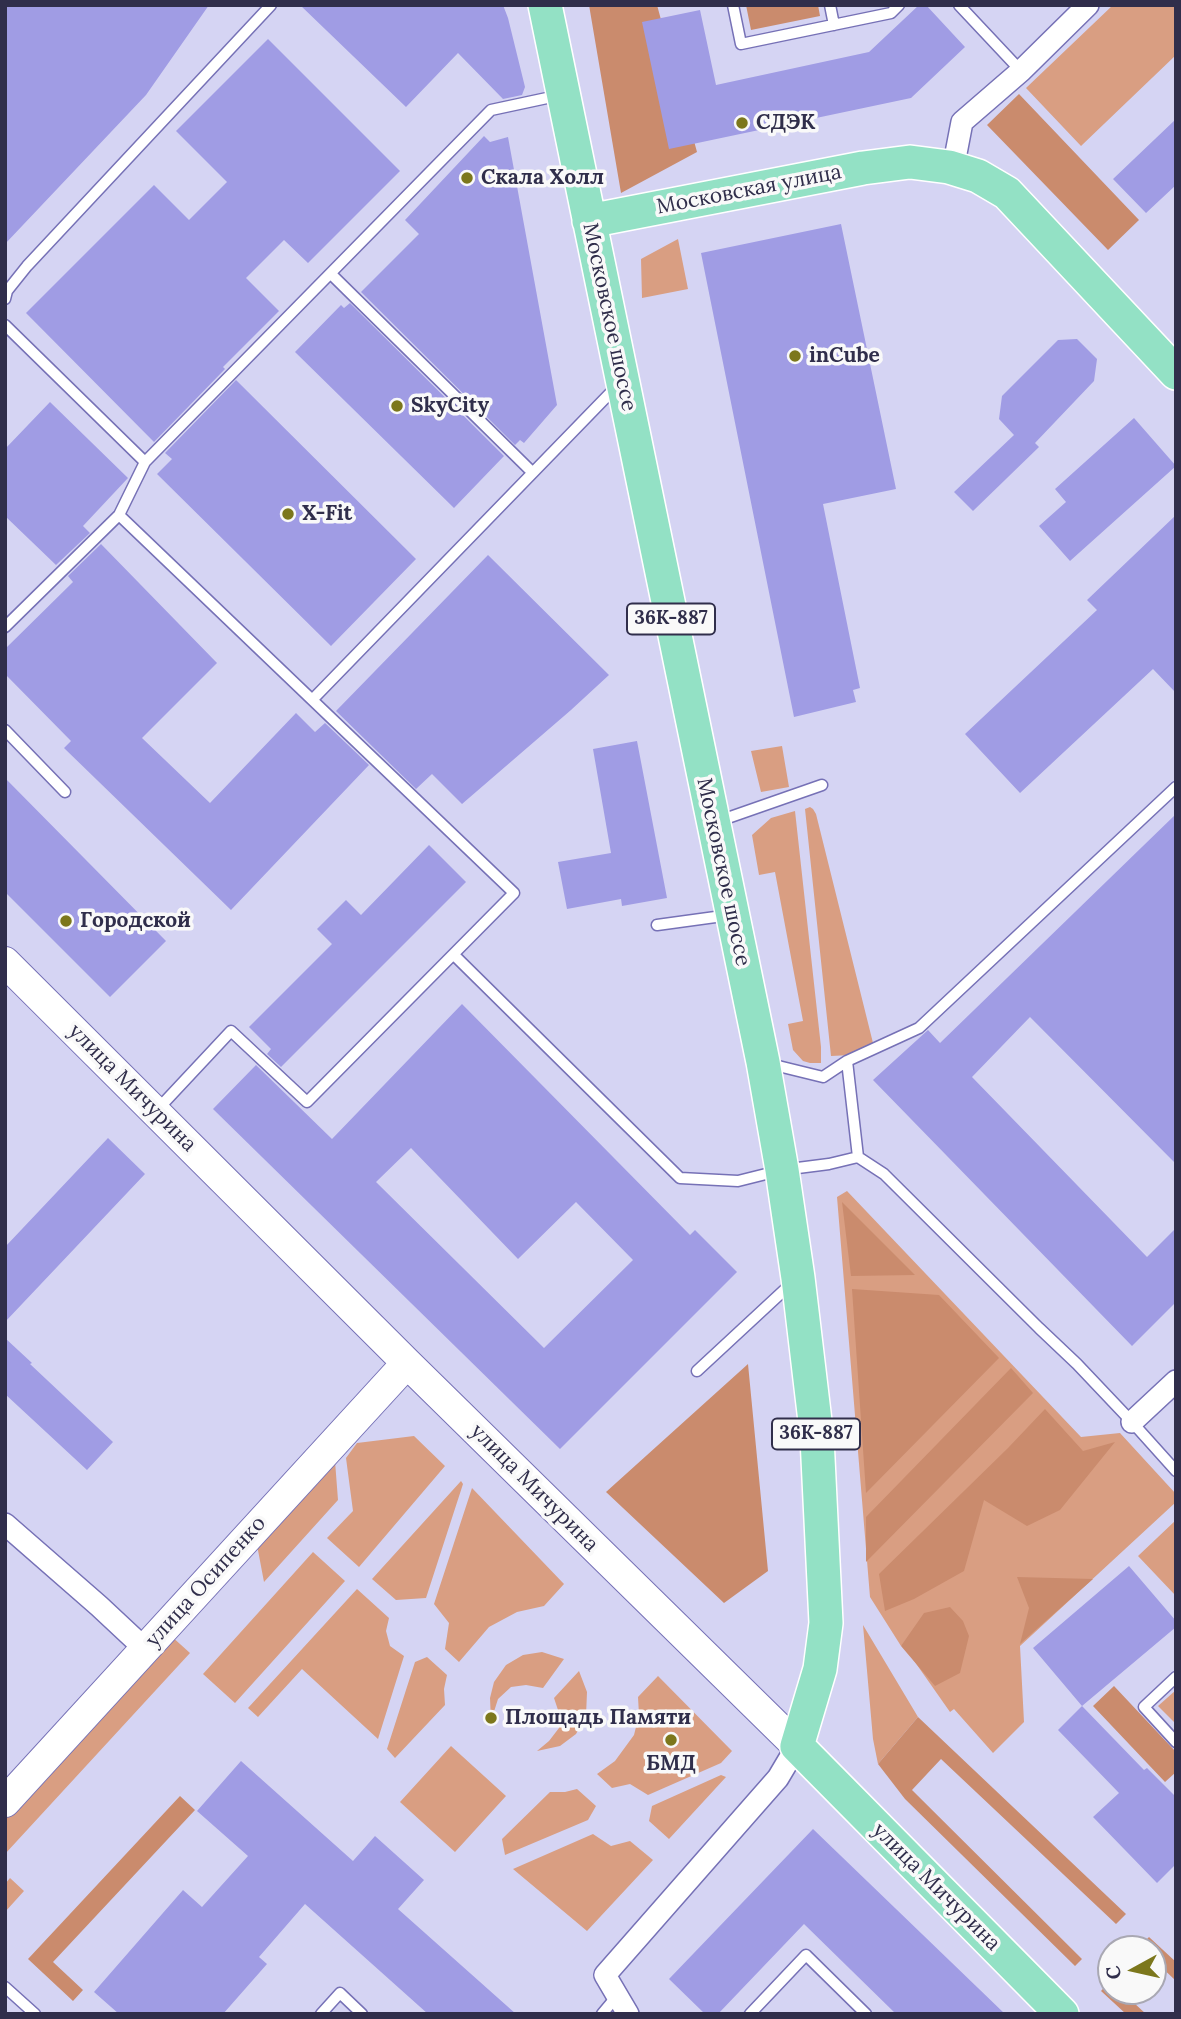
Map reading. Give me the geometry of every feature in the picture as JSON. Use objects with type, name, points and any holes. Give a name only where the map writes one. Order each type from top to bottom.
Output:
[{"type":"main road","name":"Московское шоссе","points":[[548,6],[563,94],[763,1062],[798,1278],[817,1438],[826,1623],[820,1669],[797,1746]]},
{"type":"main road","name":"Московская улица","points":[[589,221],[850,170],[910,162],[953,169],[978,176],[1007,194],[1176,373]]},
{"type":"main road","name":"улица Мичурина","points":[[5,962],[407,1363],[797,1746],[1062,2014]]},
{"type":"main road","name":"улица Осипенко","points":[[5,1802],[407,1363]]},
{"type":"street","points":[[953,169],[962,122],[1021,71],[1088,5]]},
{"type":"street","points":[[1132,1422],[1176,1381]]},
{"type":"street","points":[[5,1524],[145,1649]]},
{"type":"street","points":[[622,2005],[605,1975],[778,1778],[797,1746]]},
{"type":"lane","points":[[5,299],[27,267],[271,5]]},
{"type":"lane","points":[[733,5],[741,44],[891,13],[899,5]]},
{"type":"lane","points":[[830,5],[834,25]]},
{"type":"lane","points":[[959,5],[1021,71]]},
{"type":"lane","points":[[5,627],[119,516],[145,462],[491,110],[563,94]]},
{"type":"lane","points":[[331,274],[532,472]]},
{"type":"lane","points":[[5,325],[145,462]]},
{"type":"lane","points":[[313,699],[622,381]]},
{"type":"lane","points":[[119,516],[514,893],[307,1102],[231,1031],[156,1111]]},
{"type":"lane","points":[[5,730],[65,792]]},
{"type":"lane","points":[[713,822],[822,785]]},
{"type":"lane","points":[[763,1062],[823,1077],[847,1061],[919,1028],[1176,787]]},
{"type":"lane","points":[[657,925],[732,915]]},
{"type":"lane","points":[[454,955],[680,1178],[738,1181],[782,1170],[858,1157],[884,1174],[1076,1364],[1176,1471]]},
{"type":"lane","points":[[847,1061],[858,1157]]},
{"type":"lane","points":[[696,1371],[798,1278]]},
{"type":"lane","points":[[1176,1677],[1144,1707],[1176,1742]]},
{"type":"lane","points":[[750,2014],[806,1955],[866,2014]]},
{"type":"lane","points":[[5,1987],[35,2014]]},
{"type":"lane","points":[[321,2014],[340,1993],[362,2014]]},
{"type":"lane","points":[[602,2014],[622,2005]]},
{"type":"shaded area","points":[[589,5],[657,5],[697,152],[621,193]]},
{"type":"shaded area","points":[[746,5],[818,5],[820,16],[751,30]]},
{"type":"shaded area","points":[[1113,5],[1176,5],[1176,55],[1081,146],[1026,88]]},
{"type":"shaded area","points":[[1019,94],[1139,220],[1108,250],[987,125]]},
{"type":"shaded area","points":[[678,239],[688,289],[642,298],[641,259]]},
{"type":"shaded area","points":[[782,746],[789,787],[761,792],[751,751]]},
{"type":"shaded area","points":[[810,807],[816,814],[873,1043],[851,1055],[831,1056],[805,809]]},
{"type":"shaded area","points":[[795,811],[821,1063],[803,1061],[793,1050],[788,1024],[803,1021],[775,872],[759,875],[752,835],[771,818]]},
{"type":"shaded area","points":[[847,1191],[1081,1437],[1120,1433],[1176,1494],[1176,1502],[1020,1646],[1024,1722],[993,1753],[954,1709],[950,1712],[903,1645],[901,1646],[870,1597],[837,1197]]},
{"type":"shaded area","points":[[842,1202],[915,1275],[851,1276]]},
{"type":"shaded area","points":[[852,1289],[939,1295],[999,1358],[866,1493]]},
{"type":"shaded area","points":[[748,1364],[768,1571],[724,1603],[606,1492]]},
{"type":"shaded area","points":[[1011,1368],[1033,1393],[866,1562],[866,1517]]},
{"type":"shaded area","points":[[1045,1409],[1083,1451],[1115,1442],[1060,1510],[1027,1526],[984,1500],[964,1571],[914,1599],[885,1611],[879,1574]]},
{"type":"shaded area","points":[[414,1436],[445,1466],[359,1567],[327,1538],[353,1511],[346,1458],[357,1443]]},
{"type":"shaded area","points":[[335,1461],[338,1500],[264,1582],[257,1545]]},
{"type":"shaded area","points":[[461,1481],[463,1484],[426,1598],[396,1600],[372,1579]]},
{"type":"shaded area","points":[[472,1488],[564,1584],[544,1606],[517,1612],[489,1627],[459,1662],[445,1649],[449,1623],[434,1604]]},
{"type":"shaded area","points":[[1176,1520],[1176,1594],[1175,1595],[1138,1556]]},
{"type":"shaded area","points":[[313,1552],[345,1581],[235,1703],[203,1674]]},
{"type":"shaded area","points":[[1017,1577],[1093,1579],[1020,1644],[1029,1608]]},
{"type":"shaded area","points":[[357,1589],[389,1618],[386,1631],[390,1646],[404,1656],[378,1739],[302,1669],[258,1717],[248,1708]]},
{"type":"shaded area","points":[[950,1607],[963,1621],[969,1636],[960,1673],[935,1686],[901,1646],[924,1613]]},
{"type":"shaded area","points":[[863,1625],[918,1717],[878,1764],[873,1739]]},
{"type":"shaded area","points":[[170,1635],[190,1653],[5,1854],[5,1814]]},
{"type":"shaded area","points":[[542,1652],[564,1659],[543,1688],[526,1685],[511,1687],[498,1699],[491,1721],[490,1698],[494,1682],[506,1665],[523,1655]]},
{"type":"shaded area","points":[[427,1657],[447,1675],[445,1705],[395,1758],[387,1749],[415,1662]]},
{"type":"shaded area","points":[[579,1671],[587,1692],[586,1716],[576,1734],[560,1746],[537,1751],[559,1728],[559,1713],[554,1698]]},
{"type":"shaded area","points":[[658,1676],[732,1751],[721,1763],[648,1795],[630,1784],[612,1788],[597,1774],[615,1761],[634,1735],[639,1715],[638,1697]]},
{"type":"shaded area","points":[[1114,1686],[1176,1752],[1176,1772],[1165,1782],[1093,1706]]},
{"type":"shaded area","points":[[1176,1690],[1176,1724],[1158,1706]]},
{"type":"shaded area","points":[[918,1717],[1126,1914],[1116,1924],[941,1759],[912,1790],[1082,1959],[1075,1966],[905,1799],[878,1764]]},
{"type":"shaded area","points":[[451,1746],[506,1796],[455,1852],[400,1802]]},
{"type":"shaded area","points":[[721,1775],[726,1777],[669,1839],[649,1821],[652,1806]]},
{"type":"shaded area","points":[[577,1789],[596,1806],[588,1820],[505,1855],[502,1839],[550,1792]]},
{"type":"shaded area","points":[[180,1796],[195,1810],[53,1962],[83,1990],[73,2001],[28,1959]]},
{"type":"shaded area","points":[[593,1834],[611,1846],[630,1841],[653,1860],[587,1931],[513,1869]]},
{"type":"shaded area","points":[[10,1878],[24,1891],[5,1912],[5,1884]]},
{"type":"shaded area","points":[[1167,1954],[1176,1962],[1176,1981],[1167,1972]]},
{"type":"shaded area","points":[[1116,2005],[1136,2005],[1146,2014],[1126,2014]]},
{"type":"building","points":[[5,5],[209,5],[146,95],[5,244]]},
{"type":"building","points":[[300,5],[503,5],[525,87],[522,95],[503,99],[458,53],[406,107]]},
{"type":"building","points":[[919,5],[926,5],[965,47],[911,98],[669,149],[642,22],[700,10],[716,85],[869,52]]},
{"type":"building","points":[[268,39],[400,171],[308,263],[284,240],[246,278],[279,311],[154,442],[26,313],[154,185],[189,220],[227,182],[176,131]]},
{"type":"building","points":[[1176,119],[1176,185],[1146,213],[1113,179]]},
{"type":"building","points":[[484,136],[490,142],[508,137],[557,405],[524,443],[520,440],[515,445],[361,292],[419,234],[405,220]]},
{"type":"building","name":"inCube","points":[[841,224],[896,489],[823,504],[860,688],[853,690],[856,702],[794,717],[701,253]]},
{"type":"building","name":"SkyCity","points":[[350,303],[504,456],[454,508],[295,352],[341,305],[344,308]]},
{"type":"building","points":[[1077,339],[1097,359],[1094,381],[1035,443],[1039,447],[973,511],[954,492],[1014,435],[999,419],[1002,396],[1058,340]]},
{"type":"building","points":[[236,380],[416,559],[331,646],[157,474],[172,459],[165,453]]},
{"type":"building","points":[[50,402],[128,478],[83,526],[90,533],[56,565],[5,516],[5,449]]},
{"type":"building","points":[[1134,418],[1176,466],[1070,561],[1039,526],[1066,502],[1055,489]]},
{"type":"building","points":[[1176,515],[1176,693],[1153,669],[1020,793],[965,734],[1097,610],[1087,600]]},
{"type":"building","points":[[101,544],[217,663],[142,738],[210,803],[296,713],[315,732],[325,723],[369,765],[231,910],[64,748],[71,741],[5,674],[5,649],[73,582],[68,576]]},
{"type":"building","points":[[488,555],[609,675],[462,804],[432,774],[416,789],[336,711]]},
{"type":"building","points":[[637,741],[667,898],[622,906],[621,899],[567,909],[558,862],[611,853],[593,749]]},
{"type":"building","points":[[5,778],[166,941],[110,997],[5,892]]},
{"type":"building","points":[[1176,814],[1176,1164],[1030,1017],[972,1077],[1147,1257],[1176,1228],[1176,1302],[1132,1346],[873,1080],[928,1030],[940,1043]]},
{"type":"building","points":[[429,845],[466,882],[281,1067],[267,1054],[271,1049],[249,1027],[332,944],[317,929],[346,900],[361,915]]},
{"type":"building","points":[[462,1004],[690,1235],[695,1230],[737,1272],[560,1449],[213,1109],[256,1065],[332,1139]],"holes":[[[411,1148],[518,1259],[576,1202],[633,1260],[544,1348],[376,1182]]]},
{"type":"building","points":[[108,1138],[145,1174],[5,1322],[5,1247]]},
{"type":"building","points":[[5,1338],[113,1442],[87,1470],[5,1394]]},
{"type":"building","points":[[1129,1566],[1176,1621],[1176,1627],[1082,1706],[1033,1648]]},
{"type":"building","points":[[1082,1706],[1144,1770],[1147,1768],[1176,1797],[1176,1864],[1157,1883],[1093,1817],[1119,1793],[1058,1730]]},
{"type":"building","points":[[241,1761],[353,1861],[375,1836],[424,1880],[398,1909],[516,2014],[428,2014],[305,1904],[259,1957],[267,1964],[223,2014],[119,2014],[94,1992],[183,1890],[202,1907],[248,1856],[197,1811]]},
{"type":"building","points":[[813,1829],[1005,2014],[896,2014],[804,1924],[718,2014],[705,2014],[669,1979]]},
{"type":"place","name":"СДЭК","points":[[742,123]]},
{"type":"place","name":"Скала Холл","points":[[467,178]]},
{"type":"place","name":"inCube","points":[[795,356]]},
{"type":"place","name":"SkyCity","points":[[397,406]]},
{"type":"place","name":"X-Fit","points":[[288,514]]},
{"type":"place","name":"Городской","points":[[66,921]]},
{"type":"place","name":"Площадь Памяти","points":[[491,1718]]},
{"type":"place","name":"БМД","points":[[671,1740]]}]
